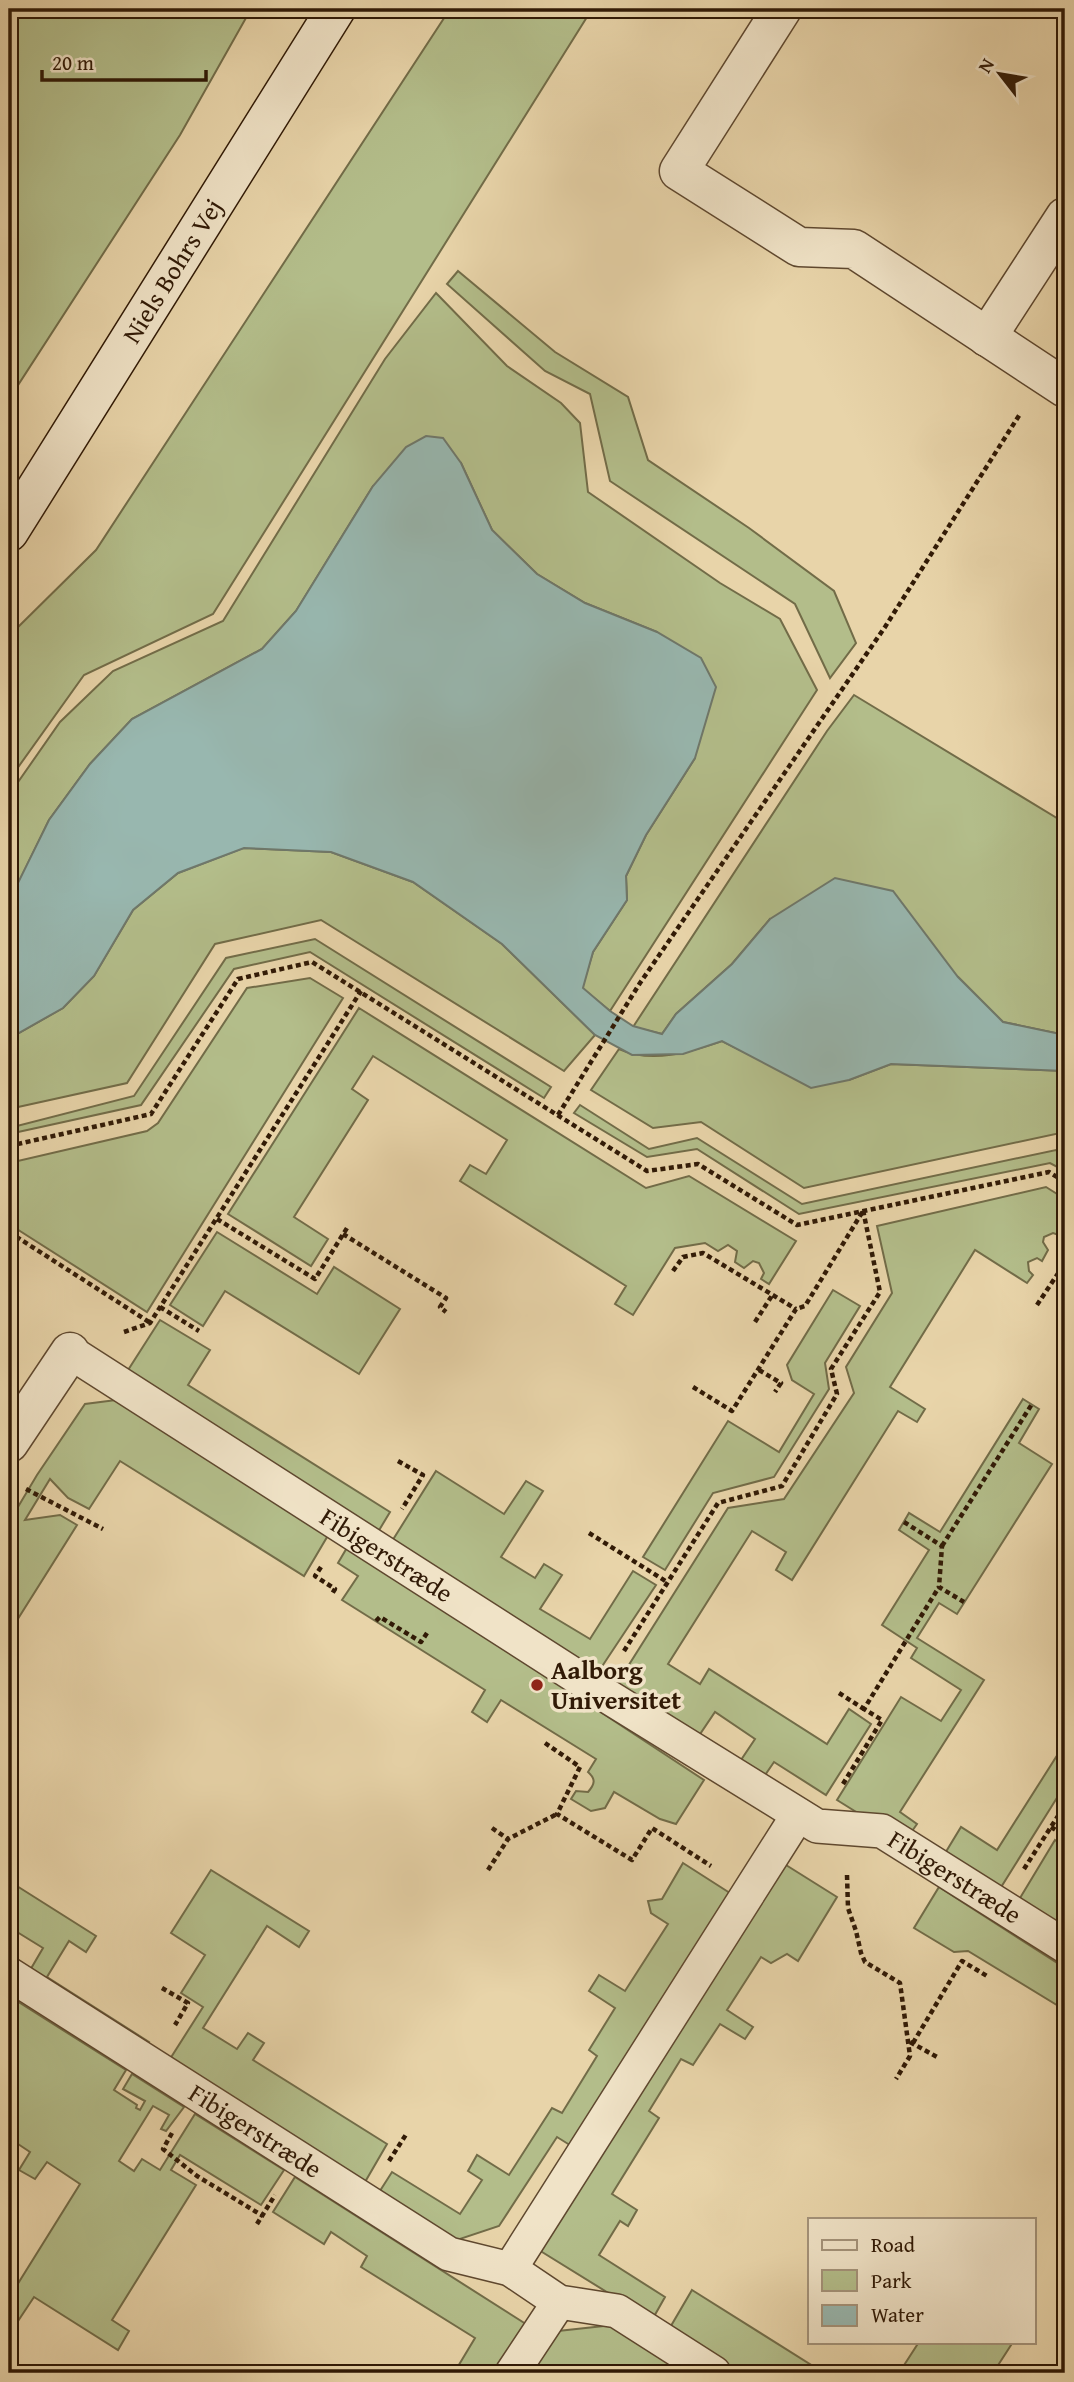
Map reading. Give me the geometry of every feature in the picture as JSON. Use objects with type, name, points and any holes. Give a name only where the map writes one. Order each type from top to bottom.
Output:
[{"type":"street","name":"Niels Bohrs Vej","points":[[9,532],[336,9]]},
{"type":"street","points":[[782,9],[679,171],[799,247],[854,250],[1055,382]]},
{"type":"street","points":[[987,337],[1065,217]]},
{"type":"street","points":[[9,1443],[70,1352]]},
{"type":"lane","name":"Fibigerstræde","points":[[70,1352],[599,1691],[820,1823],[882,1832],[1065,1946]]},
{"type":"lane","points":[[510,2269],[750,1890],[820,1823]]},
{"type":"lane","name":"Fibigerstræde","points":[[9,1974],[449,2254],[510,2269],[559,2302],[617,2311],[715,2373]]},
{"type":"lane","points":[[512,2373],[559,2302]]},
{"type":"path","points":[[558,1115],[640,983],[1055,382]]},
{"type":"path","points":[[9,1146],[151,1114],[238,979],[312,962],[647,1171],[698,1164],[797,1225],[1049,1172],[1065,1182]]},
{"type":"path","points":[[70,1352],[150,1323],[361,991]]},
{"type":"path","points":[[693,1387],[732,1411],[796,1309],[805,1306],[863,1210]]},
{"type":"path","points":[[599,1691],[718,1503],[782,1486],[837,1394],[831,1370],[880,1292],[863,1210]]},
{"type":"path","points":[[217,1219],[315,1279],[347,1228]]},
{"type":"path","points":[[9,1232],[150,1323]]},
{"type":"path","points":[[343,1234],[446,1298],[440,1307],[446,1312]]},
{"type":"path","points":[[673,1271],[683,1257],[703,1253],[796,1309]]},
{"type":"path","points":[[1037,1306],[1064,1266]]},
{"type":"path","points":[[755,1322],[773,1294]]},
{"type":"path","points":[[160,1307],[200,1331]]},
{"type":"path","points":[[759,1370],[781,1383],[775,1392]]},
{"type":"path","points":[[864,1709],[939,1587],[942,1546],[1032,1404]]},
{"type":"path","points":[[378,1549],[423,1475],[398,1461]]},
{"type":"path","points":[[34,1493],[103,1529]]},
{"type":"path","points":[[904,1522],[942,1546]]},
{"type":"path","points":[[589,1533],[667,1582]]},
{"type":"path","points":[[322,1565],[315,1576],[335,1589],[332,1594]]},
{"type":"path","points":[[939,1587],[964,1602]]},
{"type":"path","points":[[376,1621],[380,1617],[411,1637]]},
{"type":"path","points":[[839,1693],[881,1720],[820,1823],[856,1931],[860,1953],[865,1962],[900,1983],[910,2056],[896,2079]]},
{"type":"path","points":[[488,1870],[508,1839],[557,1814],[580,1767],[545,1743]]},
{"type":"path","points":[[1001,1905],[1065,1805]]},
{"type":"path","points":[[557,1814],[632,1860],[652,1828],[750,1890]]},
{"type":"path","points":[[1051,1827],[1065,1836]]},
{"type":"path","points":[[492,1828],[508,1839]]},
{"type":"path","points":[[910,2042],[962,1961],[987,1976]]},
{"type":"path","points":[[910,2042],[937,2057]]},
{"type":"path","points":[[177,2158],[197,2176],[263,2216]]},
{"type":"path","points":[[257,2224],[267,2208]]},
{"type":"green space","points":[[9,9],[251,9],[180,135],[9,399]]},
{"type":"green space","points":[[450,9],[592,9],[213,614],[84,675],[9,780],[9,636],[96,550]]},
{"type":"green space","points":[[458,271],[555,352],[628,397],[648,460],[749,528],[834,591],[856,643],[830,678],[795,604],[610,481],[590,394],[545,371],[447,284]]},
{"type":"green space","points":[[436,293],[507,366],[561,403],[580,423],[588,492],[720,583],[780,619],[817,690],[610,1011],[582,988],[593,952],[627,900],[626,876],[646,835],[695,758],[657,632],[585,603],[537,574],[492,530],[461,463],[373,486],[296,611],[262,649],[132,719],[90,764],[49,820],[16,888],[9,895],[9,795],[60,722],[113,671],[223,621],[385,359]]},
{"type":"green space","points":[[854,695],[1065,823],[1065,1035],[1003,1022],[958,977],[770,919],[732,964],[676,1014],[662,1034],[633,1027],[827,731]]},
{"type":"green space","points":[[243,848],[331,852],[413,882],[502,944],[595,1035],[564,1071],[321,920],[215,944],[127,1083],[9,1109],[9,1036],[63,1008],[94,976],[133,910],[178,873]]},
{"type":"green space","points":[[315,939],[551,1087],[544,1098],[310,952],[234,969],[141,1105],[9,1134],[9,1128],[134,1096],[226,958]]},
{"type":"green space","points":[[310,978],[343,998],[147,1312],[9,1224],[9,1163],[147,1131],[158,1123],[247,988]]},
{"type":"green space","points":[[359,1008],[646,1188],[689,1176],[796,1241],[769,1284],[761,1279],[764,1273],[759,1263],[753,1261],[744,1268],[735,1262],[737,1251],[728,1245],[718,1251],[705,1243],[675,1248],[633,1315],[615,1304],[626,1286],[460,1181],[470,1165],[486,1174],[507,1140],[373,1056],[352,1089],[368,1100],[294,1217],[328,1239],[311,1266],[228,1214]]},
{"type":"green space","points":[[722,1041],[762,1061],[849,1080],[891,1064],[1065,1071],[1065,1132],[804,1188],[701,1122],[653,1128],[591,1090],[619,1049],[645,1056],[671,1055]]},
{"type":"green space","points":[[580,1105],[649,1149],[697,1138],[802,1204],[1056,1150],[1065,1157],[1065,1171],[1050,1163],[799,1214],[697,1149],[647,1157],[574,1113]]},
{"type":"green space","points":[[1046,1187],[1065,1199],[1065,1224],[1059,1235],[1053,1233],[1044,1237],[1043,1242],[1048,1250],[1042,1261],[1037,1258],[1028,1262],[1029,1271],[1033,1275],[1027,1283],[975,1250],[890,1387],[925,1409],[917,1422],[898,1411],[792,1580],[776,1570],[786,1552],[752,1531],[668,1664],[700,1684],[709,1669],[827,1744],[849,1709],[871,1724],[826,1795],[774,1762],[759,1784],[735,1769],[755,1739],[715,1712],[694,1743],[613,1690],[728,1508],[784,1499],[854,1393],[846,1367],[892,1293],[877,1226]]},
{"type":"green space","points":[[217,1232],[317,1294],[334,1267],[400,1309],[359,1374],[225,1291],[203,1326],[170,1305]]},
{"type":"green space","points":[[833,1290],[860,1306],[825,1363],[829,1389],[774,1477],[713,1493],[665,1570],[643,1557],[728,1421],[779,1452],[814,1394],[792,1380],[787,1365]]},
{"type":"green space","points":[[160,1320],[210,1350],[188,1385],[390,1512],[375,1537],[123,1378]]},
{"type":"green space","points":[[1023,1399],[1039,1409],[1019,1443],[1052,1464],[957,1614],[939,1603],[917,1638],[984,1680],[900,1812],[917,1824],[910,1834],[882,1828],[837,1800],[901,1697],[941,1721],[961,1690],[911,1658],[917,1648],[882,1625],[929,1550],[899,1530],[909,1513],[940,1532]]},
{"type":"green space","points":[[116,1400],[330,1532],[304,1576],[120,1461],[89,1509],[68,1498],[50,1479],[25,1520],[60,1515],[77,1525],[9,1633],[9,1522],[85,1404]]},
{"type":"green space","points":[[436,1471],[504,1514],[526,1481],[543,1491],[501,1557],[535,1578],[544,1564],[562,1575],[540,1609],[590,1639],[633,1571],[656,1585],[595,1677],[389,1546]]},
{"type":"green space","points":[[348,1546],[704,1780],[676,1824],[660,1819],[614,1792],[605,1808],[591,1811],[571,1799],[576,1791],[588,1792],[592,1786],[594,1782],[588,1772],[596,1759],[501,1700],[487,1722],[472,1712],[485,1690],[342,1600],[358,1576],[338,1563]]},
{"type":"green space","points":[[1065,1743],[1065,1785],[998,1892],[944,1855],[961,1827],[997,1850]]},
{"type":"green space","points":[[1055,1840],[1065,1847],[1065,1934],[1017,1903]]},
{"type":"green space","points":[[778,1860],[837,1897],[798,1961],[787,1954],[771,1963],[761,1957],[727,2010],[753,2027],[745,2039],[720,2024],[693,2065],[681,2059],[649,2111],[659,2118],[612,2194],[637,2210],[628,2226],[620,2221],[599,2255],[665,2297],[652,2320],[534,2247]]},
{"type":"green space","points":[[683,1863],[733,1895],[573,2147],[557,2137],[499,2226],[454,2241],[378,2194],[392,2172],[460,2214],[482,2180],[468,2171],[477,2155],[509,2175],[552,2108],[562,2113],[597,2056],[589,2050],[615,2008],[589,1991],[599,1975],[625,1991],[668,1924],[651,1913],[648,1901],[662,1899]]},
{"type":"green space","points":[[211,1870],[309,1931],[299,1947],[267,1926],[203,2028],[237,2049],[248,2033],[264,2043],[253,2060],[387,2144],[365,2182],[170,2059],[203,2007],[181,1993],[205,1955],[171,1933]]},
{"type":"green space","points":[[9,1881],[96,1936],[86,1952],[69,1941],[47,1977],[149,2042],[146,2047],[29,1972],[43,1948],[9,1927]]},
{"type":"green space","points":[[939,1887],[1065,1968],[1065,2010],[968,1951],[954,1952],[914,1928]]},
{"type":"green space","points":[[9,1996],[126,2070],[114,2090],[137,2105],[136,2108],[140,2110],[145,2101],[123,2089],[132,2074],[184,2107],[166,2131],[161,2129],[169,2115],[153,2106],[119,2161],[134,2171],[142,2159],[160,2170],[195,2114],[284,2170],[261,2205],[180,2155],[171,2170],[196,2185],[112,2320],[129,2331],[118,2350],[34,2297],[12,2330],[9,2328],[9,2298],[80,2184],[47,2162],[35,2179],[19,2170],[30,2152],[9,2138]]},
{"type":"green space","points":[[295,2177],[529,2326],[500,2373],[454,2373],[475,2338],[361,2267],[367,2256],[331,2232],[324,2244],[273,2212]]},
{"type":"green space","points":[[692,2290],[824,2373],[738,2373],[668,2331]]},
{"type":"green space","points":[[613,2325],[689,2373],[523,2373],[549,2332]]},
{"type":"green space","points":[[918,2344],[1012,2344],[993,2373],[899,2373]]},
{"type":"water","points":[[426,436],[443,438],[461,463],[492,530],[537,574],[585,603],[657,632],[701,658],[716,687],[695,758],[646,835],[626,876],[627,900],[593,952],[583,988],[633,1026],[662,1034],[676,1014],[732,964],[770,919],[835,878],[893,891],[958,977],[1003,1022],[1065,1035],[1065,1071],[891,1064],[849,1080],[811,1088],[722,1041],[683,1054],[632,1055],[595,1035],[502,944],[413,882],[331,852],[244,848],[178,873],[133,910],[94,976],[63,1008],[9,1036],[9,895],[16,887],[49,820],[90,764],[132,719],[262,649],[296,611],[373,486],[406,447]]},
{"type":"place","name":"Aalborg Universitet","points":[[537,1685]]}]
